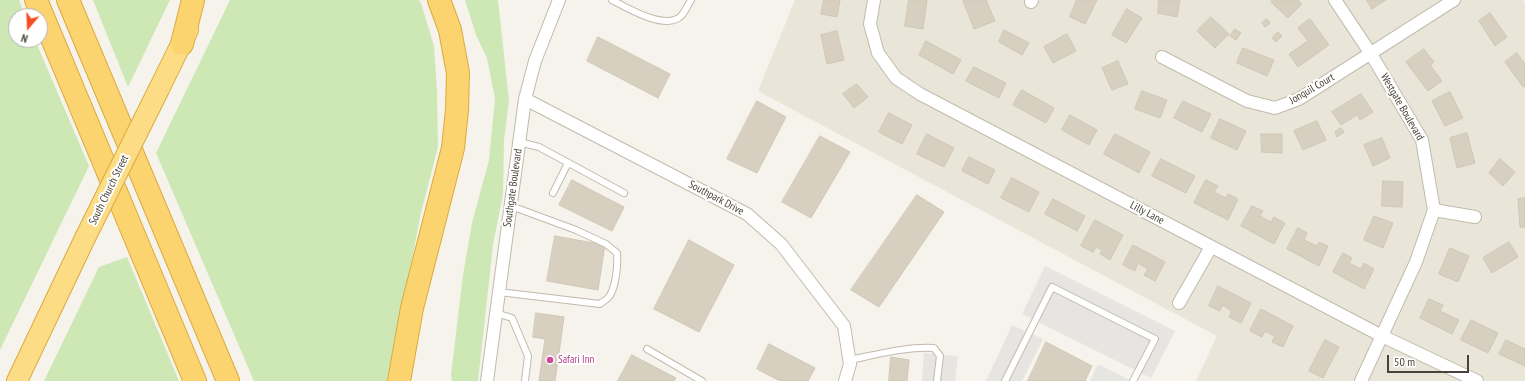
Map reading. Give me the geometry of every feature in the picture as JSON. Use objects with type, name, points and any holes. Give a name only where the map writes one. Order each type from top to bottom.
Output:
[{"type":"highway","points":[[36,0],[196,381]]},
{"type":"highway","points":[[68,0],[228,381]]},
{"type":"highway","points":[[182,44],[194,0]]},
{"type":"highway","name":"South Church Street","points":[[17,381],[85,238],[203,0]]},
{"type":"highway","points":[[399,381],[412,308],[453,148],[457,110],[458,74],[450,30],[439,0]]},
{"type":"street","name":"Southgate Boulevard","points":[[487,381],[525,99],[535,61],[559,0]]},
{"type":"street","name":"Lilly Lane","points":[[874,0],[870,24],[878,53],[896,78],[920,94],[1382,336],[1477,381]]},
{"type":"street","name":"Westgate Boulevard","points":[[1335,0],[1370,54],[1422,140],[1434,210],[1416,262],[1361,381]]},
{"type":"street","name":"Jonquil Court","points":[[1162,57],[1247,101],[1275,108],[1299,99],[1454,0]]},
{"type":"street","name":"Southpark Drive","points":[[525,99],[747,214],[781,244],[844,326],[850,364],[845,381]]},
{"type":"street","points":[[1434,210],[1475,217]]},
{"type":"street","points":[[1179,303],[1211,247]]},
{"type":"lane","points":[[612,0],[630,10],[657,20],[672,21],[681,16],[690,0]]},
{"type":"lane","points":[[519,142],[539,147],[624,193]]},
{"type":"lane","points":[[553,193],[568,163]]},
{"type":"lane","points":[[499,292],[600,304],[609,297],[614,284],[618,264],[617,253],[606,244],[576,230],[511,206]]},
{"type":"lane","points":[[1005,381],[1052,287],[1155,339],[1133,381]]},
{"type":"lane","points":[[496,312],[512,318],[519,333],[528,356],[525,381]]},
{"type":"lane","points":[[849,360],[909,349],[924,347],[934,348],[940,356],[937,381]]},
{"type":"lane","points":[[647,349],[702,381]]},
{"type":"shaded area","points":[[795,0],[1523,0],[1525,3],[1525,381],[1196,381],[1217,336],[758,91]]},
{"type":"shaded area","points":[[1045,266],[1175,331],[1151,378],[1022,314]]},
{"type":"shaded area","points":[[1012,325],[1043,339],[1022,381],[986,381]]},
{"type":"shaded area","points":[[924,353],[958,356],[955,381],[922,381]]},
{"type":"shaded area","points":[[1098,364],[1132,381],[1090,381]]},
{"type":"green space","points":[[0,0],[19,0],[22,8],[8,8],[8,48],[38,48],[89,166],[0,350]]},
{"type":"green space","points":[[93,0],[170,0],[128,87]]},
{"type":"green space","points":[[230,0],[419,0],[422,6],[434,46],[438,147],[420,217],[394,357],[391,381],[254,381],[156,153]]},
{"type":"green space","points":[[465,0],[498,0],[509,101],[504,140],[503,194],[493,245],[478,381],[452,381],[451,375],[463,275],[472,223],[489,160],[495,99],[487,58],[476,35]]},
{"type":"green space","points":[[127,257],[179,381],[44,381],[99,267]]},
{"type":"building","points":[[824,0],[840,0],[837,17],[821,14]]},
{"type":"building","points":[[909,0],[927,0],[923,29],[905,26]]},
{"type":"building","points":[[986,0],[995,21],[974,29],[963,1]]},
{"type":"building","points":[[1077,0],[1097,0],[1085,24],[1070,17]]},
{"type":"building","points":[[1159,0],[1180,0],[1177,17],[1158,13]]},
{"type":"building","points":[[1273,0],[1298,0],[1302,4],[1288,18],[1271,2]]},
{"type":"building","points":[[1367,0],[1386,0],[1372,9]]},
{"type":"building","points":[[1127,9],[1142,18],[1126,43],[1112,35]]},
{"type":"building","points":[[1490,13],[1507,37],[1495,46],[1479,21]]},
{"type":"building","points":[[1211,17],[1229,34],[1215,48],[1197,31]]},
{"type":"building","points":[[1267,19],[1270,23],[1265,27],[1262,23]]},
{"type":"building","points":[[1310,19],[1329,45],[1298,67],[1289,54],[1308,41],[1298,28]]},
{"type":"building","points":[[1235,29],[1241,33],[1236,40],[1230,36]]},
{"type":"building","points":[[1004,30],[1029,43],[1022,55],[999,42]]},
{"type":"building","points":[[837,31],[844,60],[827,64],[821,35]]},
{"type":"building","points":[[1278,32],[1282,36],[1276,42],[1272,38]]},
{"type":"building","points":[[1067,34],[1076,51],[1053,63],[1044,47]]},
{"type":"building","points":[[598,37],[670,74],[658,98],[587,61]]},
{"type":"building","points":[[926,41],[961,60],[953,74],[919,55]]},
{"type":"building","points":[[1243,48],[1274,60],[1267,76],[1237,63]]},
{"type":"building","points":[[1424,49],[1434,62],[1430,65],[1442,81],[1428,91],[1406,62]]},
{"type":"building","points":[[1517,53],[1525,64],[1525,86],[1523,87],[1505,62]]},
{"type":"building","points":[[1118,61],[1128,84],[1112,90],[1102,68]]},
{"type":"building","points":[[974,67],[1006,83],[999,98],[966,81]]},
{"type":"building","points":[[857,84],[868,97],[854,108],[843,94]]},
{"type":"building","points":[[1022,90],[1054,108],[1046,123],[1013,105]]},
{"type":"building","points":[[1142,91],[1167,100],[1160,118],[1135,109]]},
{"type":"building","points":[[1450,92],[1463,118],[1445,126],[1432,101]]},
{"type":"building","points":[[1361,94],[1373,112],[1360,120],[1357,115],[1341,125],[1332,112]]},
{"type":"building","points":[[757,101],[786,117],[757,173],[727,159]]},
{"type":"building","points":[[1183,101],[1211,114],[1202,132],[1174,118]]},
{"type":"building","points":[[889,113],[912,125],[902,144],[879,132]]},
{"type":"building","points":[[1070,115],[1097,130],[1089,145],[1062,130]]},
{"type":"building","points":[[1220,119],[1246,131],[1237,150],[1211,138]]},
{"type":"building","points":[[1317,121],[1326,140],[1303,150],[1294,131]]},
{"type":"building","points":[[1341,128],[1344,132],[1337,137],[1335,132]]},
{"type":"building","points":[[1467,133],[1475,163],[1457,168],[1450,138]]},
{"type":"building","points":[[927,134],[954,148],[944,167],[917,154]]},
{"type":"building","points":[[1115,134],[1150,152],[1139,173],[1104,154]]},
{"type":"building","points":[[1261,134],[1282,134],[1282,153],[1262,152]]},
{"type":"building","points":[[820,136],[850,152],[811,218],[782,202]]},
{"type":"building","points":[[1382,138],[1390,158],[1373,166],[1364,145]]},
{"type":"building","points":[[969,157],[995,170],[988,184],[962,171]]},
{"type":"building","points":[[1161,159],[1195,176],[1186,193],[1152,176]]},
{"type":"building","points":[[1500,159],[1515,172],[1503,186],[1489,173]]},
{"type":"building","points":[[1012,178],[1039,192],[1029,212],[1001,198]]},
{"type":"building","points":[[572,180],[624,207],[612,231],[559,205]]},
{"type":"building","points":[[1206,180],[1218,186],[1214,192],[1226,198],[1228,194],[1238,199],[1228,220],[1194,203]]},
{"type":"building","points":[[1383,181],[1403,182],[1402,207],[1382,206]]},
{"type":"building","points":[[917,195],[944,212],[879,307],[851,290]]},
{"type":"building","points":[[1525,198],[1525,227],[1520,227],[1518,199]]},
{"type":"building","points":[[1053,199],[1085,216],[1077,231],[1045,214]]},
{"type":"building","points":[[1252,206],[1263,211],[1260,216],[1271,222],[1274,217],[1285,223],[1274,244],[1241,226]]},
{"type":"building","points":[[1374,216],[1393,223],[1383,248],[1364,240]]},
{"type":"building","points":[[1095,220],[1123,235],[1110,260],[1100,254],[1102,250],[1096,247],[1093,252],[1081,246]]},
{"type":"building","points":[[1298,228],[1307,233],[1304,240],[1317,246],[1319,242],[1328,246],[1319,266],[1287,249]]},
{"type":"building","points":[[555,236],[605,245],[598,290],[547,281]]},
{"type":"building","points":[[689,240],[734,265],[699,332],[654,309]]},
{"type":"building","points":[[1509,242],[1518,257],[1492,273],[1483,258]]},
{"type":"building","points":[[1133,245],[1165,262],[1155,281],[1144,275],[1148,269],[1138,263],[1135,271],[1123,265]]},
{"type":"building","points":[[1450,248],[1469,256],[1458,282],[1439,274]]},
{"type":"building","points":[[1343,253],[1352,258],[1349,263],[1361,269],[1364,263],[1374,269],[1364,289],[1333,272]]},
{"type":"building","points":[[1218,286],[1251,303],[1241,323],[1229,317],[1232,311],[1222,305],[1220,311],[1209,306]]},
{"type":"building","points":[[1429,299],[1443,305],[1440,311],[1459,320],[1452,334],[1420,318]]},
{"type":"building","points":[[1261,309],[1293,326],[1283,347],[1272,342],[1275,336],[1265,331],[1262,337],[1250,331]]},
{"type":"building","name":"Safari Inn","points":[[536,313],[564,317],[555,381],[539,381],[545,339],[533,337]]},
{"type":"building","points":[[1471,320],[1498,333],[1488,353],[1461,340]]},
{"type":"building","points":[[1325,340],[1339,347],[1323,378],[1309,371]]},
{"type":"building","points":[[1506,340],[1525,349],[1525,366],[1499,354]]},
{"type":"building","points":[[1046,342],[1092,366],[1085,381],[1028,381]]},
{"type":"building","points":[[769,344],[815,368],[808,381],[780,381],[757,369]]},
{"type":"building","points":[[632,355],[676,378],[674,381],[618,381]]},
{"type":"building","points":[[891,357],[909,360],[907,381],[889,381]]},
{"type":"place","name":"Safari Inn","points":[[550,360]]}]
